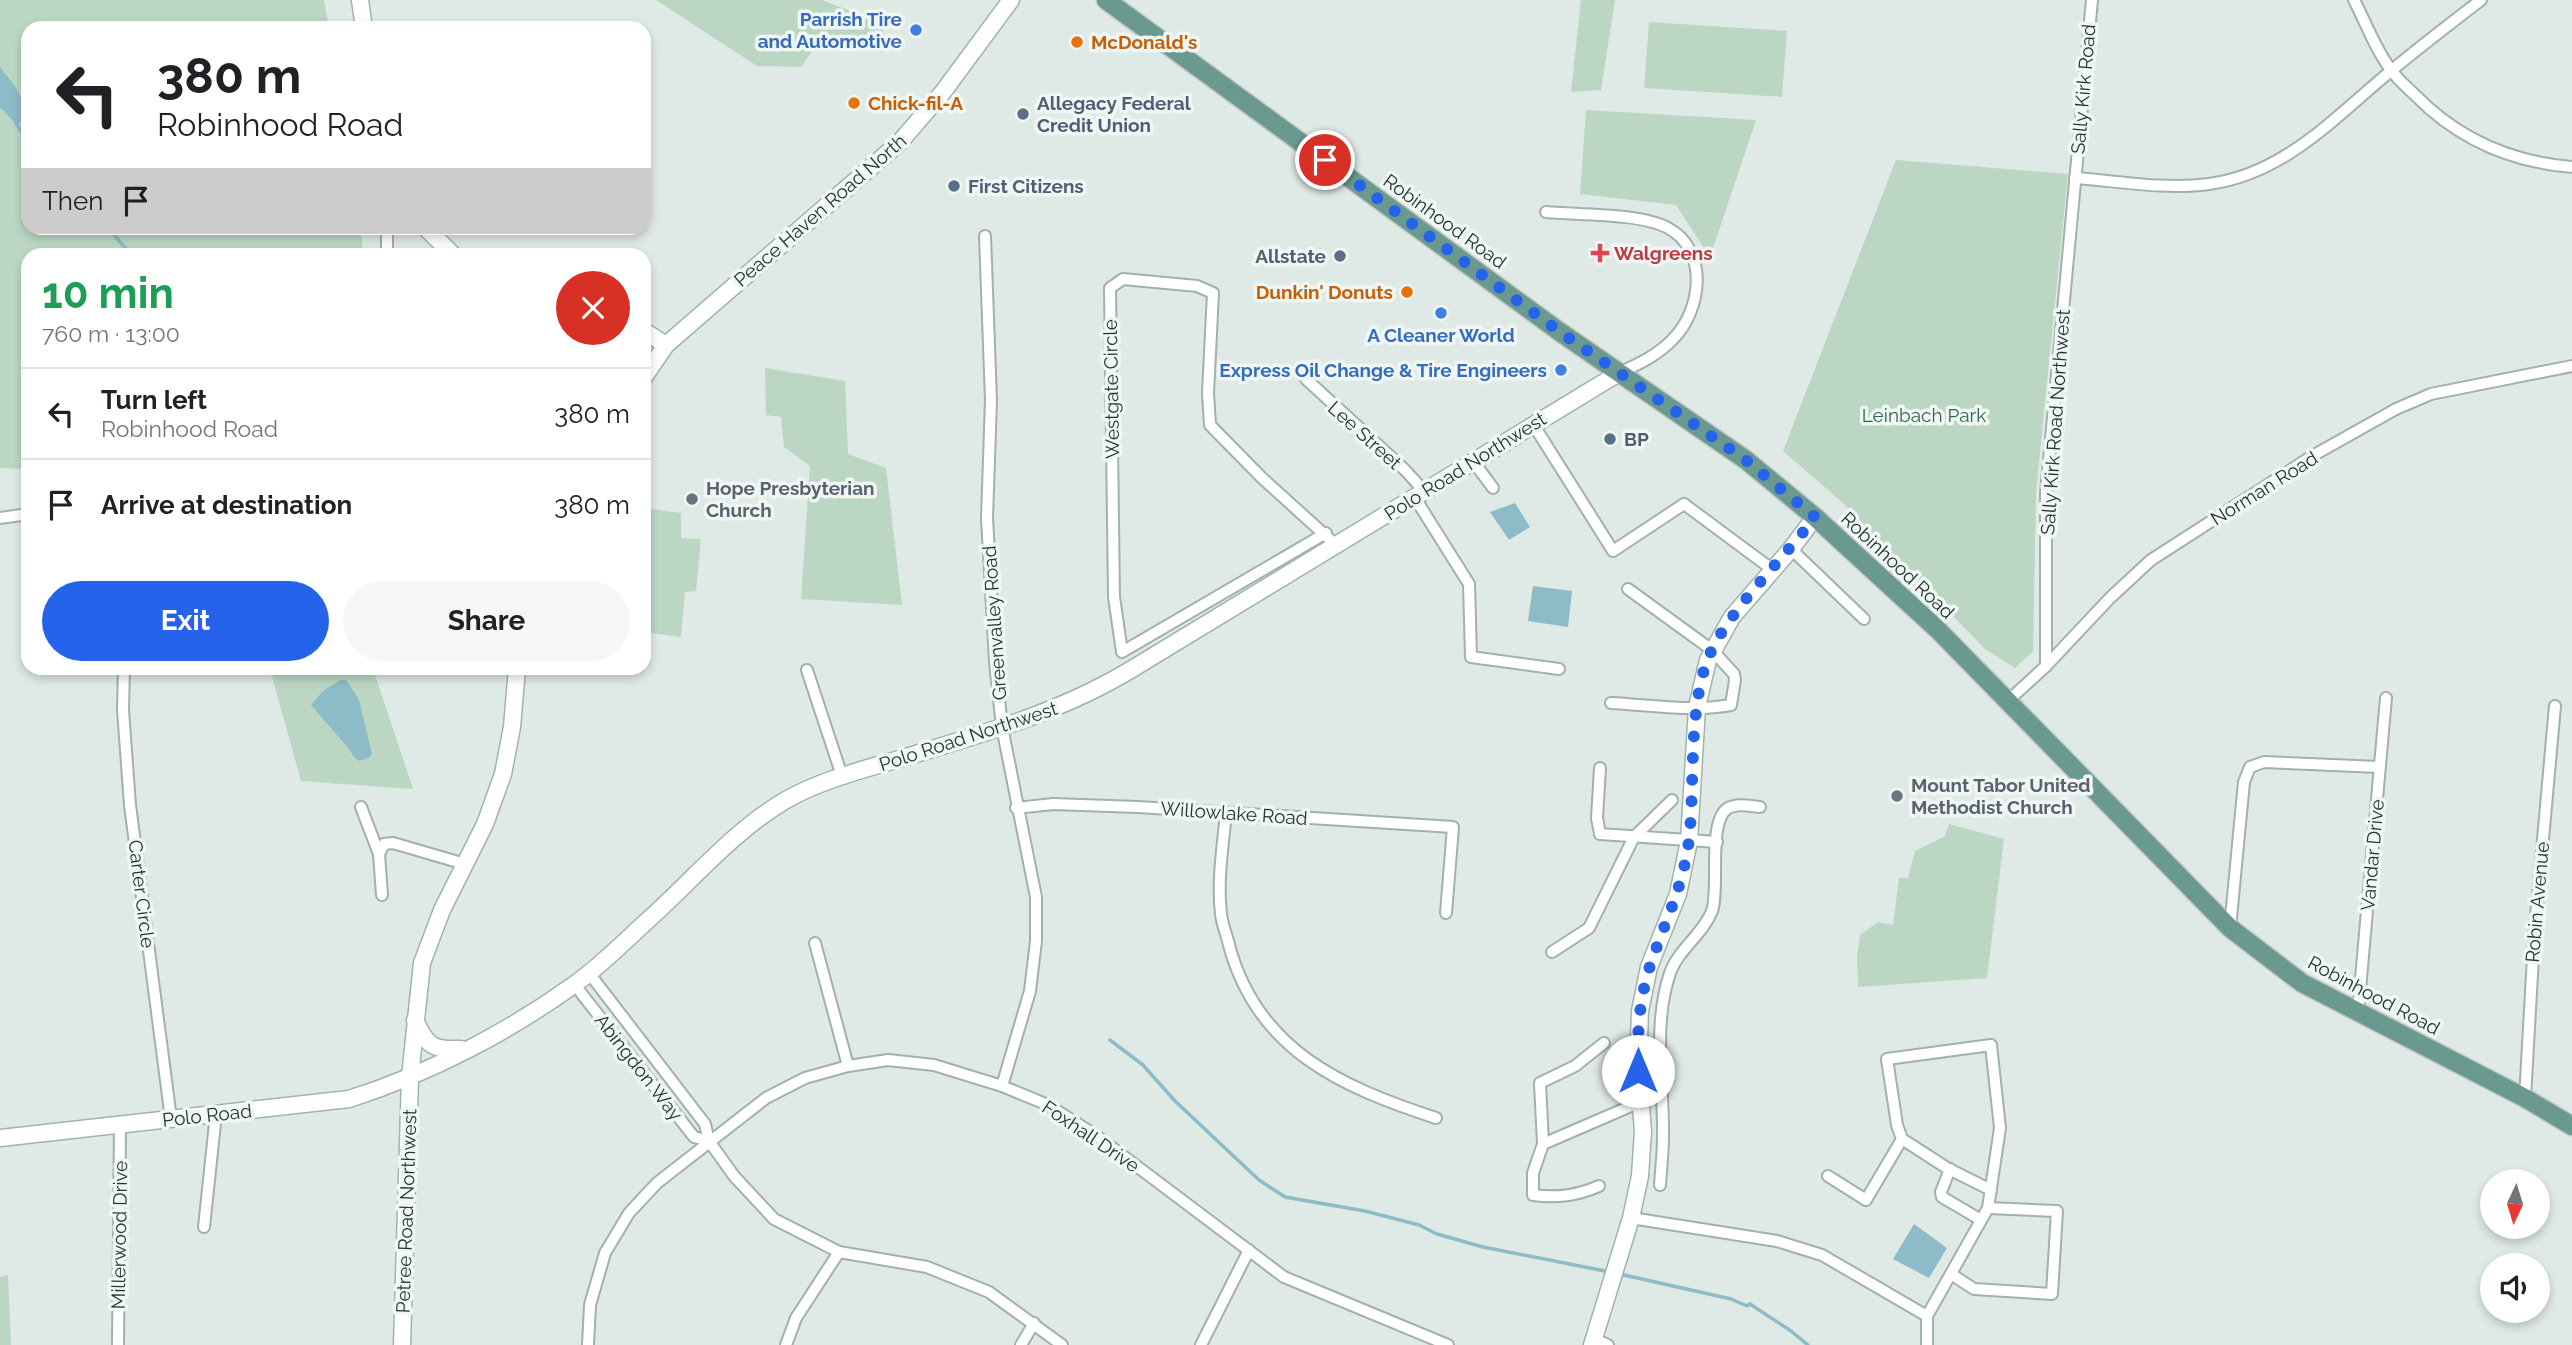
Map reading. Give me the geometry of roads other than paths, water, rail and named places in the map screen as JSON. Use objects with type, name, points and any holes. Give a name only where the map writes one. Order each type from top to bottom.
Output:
[{"type":"main road","name":"Robinhood Road","points":[[1106,0],[1619,373],[1746,460],[1815,517],[1937,629],[2230,928],[2302,983],[2525,1098],[2572,1126]]},
{"type":"street","points":[[360,0],[363,21]]},
{"type":"street","name":"Peace Haven Road North","points":[[651,367],[666,345],[900,142],[943,92],[1011,0]]},
{"type":"street","name":"Sally Kirk Road","points":[[2075,178],[2092,0]]},
{"type":"street","points":[[2354,0],[2392,71],[2436,116],[2469,139],[2505,155],[2548,165],[2572,167]]},
{"type":"street","points":[[2075,178],[2185,186],[2211,184],[2268,168],[2315,136],[2481,0]]},
{"type":"street","name":"Sally Kirk Road Northwest","points":[[2046,666],[2046,493],[2075,178]]},
{"type":"street","points":[[1546,212],[1654,222],[1676,232],[1692,253],[1697,269],[1696,293],[1682,330],[1645,361],[1619,373]]},
{"type":"street","points":[[433,235],[446,248]]},
{"type":"street","name":"Greenvalley Road","points":[[985,236],[991,400],[987,518],[995,662],[1002,727],[1016,808],[1036,897],[1036,941],[1030,991],[1002,1086]]},
{"type":"street","name":"Westgate Circle","points":[[1122,652],[1114,597],[1110,288],[1123,279],[1198,286],[1213,293],[1208,393],[1210,425],[1262,478],[1331,539]]},
{"type":"street","points":[[651,335],[666,345]]},
{"type":"street","name":"Norman Road","points":[[2008,701],[2151,560],[2314,455],[2396,409],[2431,394],[2572,366]]},
{"type":"street","name":"Polo Road Northwest","points":[[410,1077],[543,1005],[574,984],[754,822],[795,796],[842,776],[1067,704],[1132,669],[1331,539],[1419,494],[1619,373]]},
{"type":"street","name":"Lee Street","points":[[1306,379],[1405,470],[1469,584],[1471,657],[1559,669]]},
{"type":"street","points":[[1533,424],[1613,551],[1684,505],[1773,570]]},
{"type":"street","points":[[1473,461],[1493,488]]},
{"type":"street","points":[[0,518],[21,515]]},
{"type":"street","points":[[1598,1343],[1640,1176],[1643,1131],[1638,1071],[1640,1011],[1649,967],[1678,894],[1689,841],[1697,708],[1708,660],[1732,617],[1815,517]]},
{"type":"street","points":[[1132,669],[1122,652],[1331,539]]},
{"type":"street","points":[[1791,549],[1864,619]]},
{"type":"street","points":[[1611,703],[1697,708],[1731,705],[1735,680],[1734,674],[1712,650],[1628,589]]},
{"type":"street","points":[[807,670],[842,776]]},
{"type":"street","name":"Carter Circle","points":[[124,675],[123,710],[130,805],[171,1119]]},
{"type":"street","points":[[410,1077],[422,963],[442,910],[485,824],[503,774],[512,727],[516,675]]},
{"type":"street","name":"Vandar Drive","points":[[2358,1012],[2386,698]]},
{"type":"street","name":"Robin Avenue","points":[[2525,1098],[2533,939],[2554,706]]},
{"type":"street","points":[[2230,928],[2244,782],[2250,768],[2264,762],[2379,767]]},
{"type":"street","points":[[1600,768],[1597,818],[1600,834],[1717,842]]},
{"type":"street","points":[[1552,952],[1589,928],[1634,837],[1672,800]]},
{"type":"street","name":"Willowlake Road","points":[[1016,808],[1053,804],[1453,827],[1446,913]]},
{"type":"street","points":[[1660,1185],[1663,1137],[1659,1046],[1665,993],[1671,970],[1713,909],[1719,820],[1723,812],[1740,805],[1760,807]]},
{"type":"street","points":[[360,807],[379,854]]},
{"type":"street","points":[[1226,813],[1221,915],[1237,975],[1256,1008],[1284,1041],[1310,1062],[1377,1099],[1436,1118]]},
{"type":"street","points":[[382,895],[379,854],[380,847],[389,842],[465,864]]},
{"type":"street","points":[[815,943],[848,1066]]},
{"type":"street","name":"Abingdon Way","points":[[589,973],[705,1125],[709,1141],[734,1176],[774,1219],[839,1252],[927,1267],[989,1292],[1062,1345]]},
{"type":"street","name":"Abingdon Way","points":[[574,984],[694,1137],[709,1141]]},
{"type":"street","points":[[414,1019],[426,1042],[434,1047],[444,1050],[467,1048]]},
{"type":"street","points":[[1599,1186],[1581,1194],[1554,1197],[1533,1195],[1533,1173],[1543,1144],[1540,1083],[1575,1066],[1604,1044]]},
{"type":"street","points":[[1927,1345],[1927,1316],[1988,1208],[1991,1190],[2000,1128],[1992,1045],[1887,1059],[1897,1125],[1902,1139],[1950,1169],[1991,1190]]},
{"type":"street","name":"Foxhall Drive","points":[[587,1345],[590,1305],[605,1253],[629,1213],[657,1183],[766,1098],[805,1079],[848,1066],[888,1060],[934,1065],[1002,1086],[1048,1105],[1098,1137],[1284,1276],[1448,1345]]},
{"type":"street","name":"Polo Road","points":[[0,1138],[349,1099],[410,1077]]},
{"type":"street","name":"Petree Road Northwest","points":[[402,1345],[410,1077]]},
{"type":"street","points":[[1543,1144],[1661,1093]]},
{"type":"street","points":[[204,1227],[216,1114]]},
{"type":"street","name":"Millerwood Drive","points":[[118,1345],[120,1125]]},
{"type":"street","points":[[1828,1177],[1866,1200],[1902,1139]]},
{"type":"street","points":[[1950,1169],[1941,1192],[1942,1197],[1981,1220]]},
{"type":"street","points":[[1951,1274],[1974,1289],[2052,1294],[2057,1211],[1988,1208]]},
{"type":"street","points":[[1631,1218],[1777,1241],[1822,1255],[1927,1316]]},
{"type":"street","points":[[1201,1345],[1249,1250]]},
{"type":"street","points":[[786,1345],[796,1318],[839,1252]]},
{"type":"street","points":[[1021,1345],[1034,1323]]},
{"type":"water","points":[[0,67],[21,98],[20,123],[15,123],[0,107]]},
{"type":"water","points":[[1515,503],[1530,527],[1509,540],[1490,512]]},
{"type":"water","points":[[1533,586],[1572,591],[1568,627],[1528,621]]},
{"type":"water","points":[[340,680],[346,680],[359,700],[372,754],[359,761],[311,705],[323,691]]},
{"type":"water","points":[[1914,1224],[1947,1248],[1929,1278],[1893,1259]]},
{"type":"waterway","points":[[15,121],[21,131]]},
{"type":"waterway","points":[[114,235],[125,248]]},
{"type":"waterway","points":[[1110,1040],[1143,1065],[1175,1101],[1259,1180],[1285,1197],[1365,1211],[1419,1225],[1437,1234],[1483,1247],[1605,1271]]},
{"type":"waterway","points":[[1624,1275],[1731,1299],[1747,1306],[1750,1304],[1808,1345]]},
{"type":"place","name":"Parrish Tire and Automotive","points":[[916,30]]},
{"type":"place","name":"McDonald's","points":[[1077,42]]},
{"type":"place","name":"Chick-fil-A","points":[[854,103]]},
{"type":"place","name":"Allegacy Federal Credit Union","points":[[1023,114]]},
{"type":"place","name":"First Citizens","points":[[954,186]]},
{"type":"place","name":"Walgreens","points":[[1600,253]]},
{"type":"place","name":"Allstate","points":[[1340,256]]},
{"type":"place","name":"Dunkin' Donuts","points":[[1407,292]]},
{"type":"place","name":"A Cleaner World","points":[[1441,313]]},
{"type":"place","name":"Express Oil Change & Tire Engineers","points":[[1561,370]]},
{"type":"place","name":"BP","points":[[1610,439]]},
{"type":"place","name":"Hope Presbyterian Church","points":[[692,499]]},
{"type":"place","name":"Mount Tabor United Methodist Church","points":[[1897,796]]},
{"type":"park label","name":"Leinbach Park","points":[[1924,415]]}]
